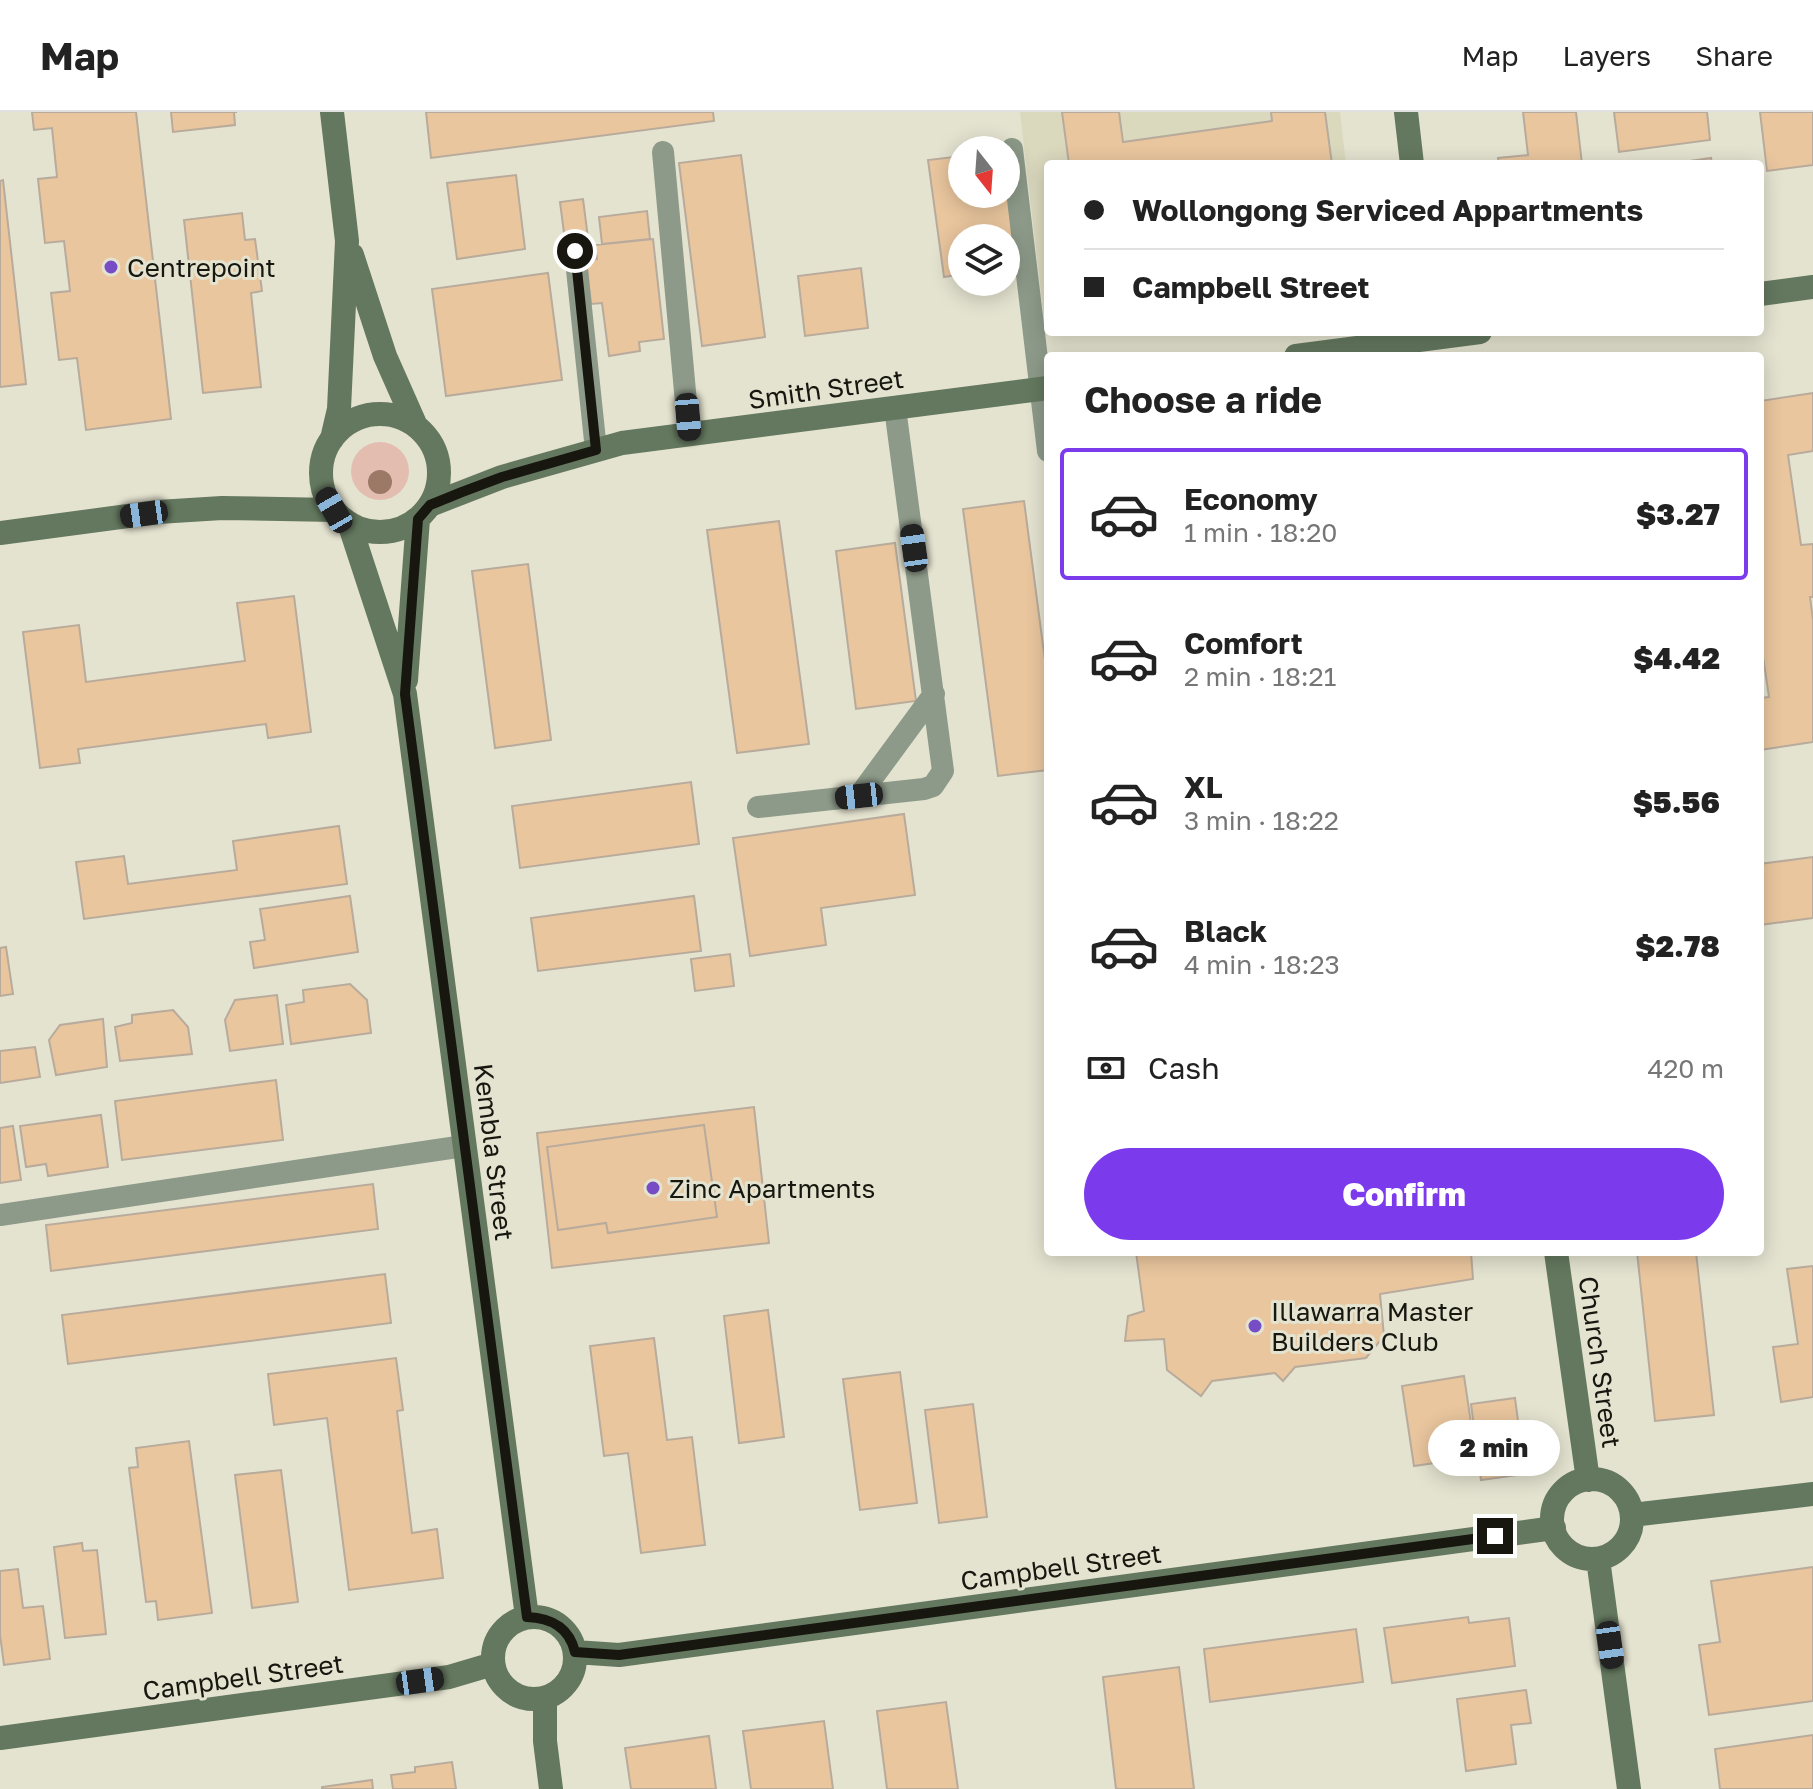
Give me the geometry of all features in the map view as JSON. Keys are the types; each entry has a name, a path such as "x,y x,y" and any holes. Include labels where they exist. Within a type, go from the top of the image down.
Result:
{"street":[{"path":"332,112 347,241 339,409 332,439 323,456 321,475 325,493 342,517"},
{"path":"1406,112 1412,160"},
{"path":"347,241 385,356 416,426"},
{"path":"1764,293 1813,287"},
{"path":"1336,352 1435,342 1462,336"},
{"name":"Smith Street","path":"424,512 502,477 622,443 1044,389"},
{"path":"0,533 158,512 222,508 342,517 366,530 384,532 402,528 424,512 437,489 440,471 428,438 416,426 399,417 380,414 354,422 332,439"},
{"name":"Kembla Street","path":"405,694 424,512"},
{"name":"Kembla Street","path":"342,517 405,694 527,1617"},
{"name":"Church Street","path":"1557,1256 1588,1480"},
{"path":"1588,1480 1606,1481 1618,1487 1626,1497 1632,1515 1629,1535 1622,1546 1598,1559 1573,1554 1562,1546 1554,1528 1554,1508 1560,1496 1569,1487 1588,1480"},
{"path":"1632,1515 1813,1494"},
{"name":"Campbell Street","path":"575,1652 619,1655 1554,1528"},
{"path":"1598,1559 1629,1789"},
{"path":"527,1617 541,1617 555,1622 566,1631 575,1652 573,1672 566,1685 557,1693 532,1700 508,1691 500,1682 493,1664 495,1643 502,1631 513,1622 527,1617"},
{"name":"Campbell Street","path":"0,1738 449,1677 493,1664"},
{"path":"545,1698 545,1741 551,1789"}],"lane":[{"path":"663,152 689,435"},
{"path":"1020,207 1044,382"},
{"path":"575,251 596,450"},
{"path":"758,807 924,789 940,779 944,762 895,408"},
{"path":"859,796 934,694"},
{"path":"0,1215 464,1146"}],"shaded area":[{"path":"1020,112 1340,112 1346,160 1044,160 1044,318"},
{"path":"380,442 400,451 409,471 400,491 380,500 360,491 351,471 360,451"}],"building":[{"name":"Centrepoint","path":"32,112 136,112 171,419 86,430 77,358 59,360 51,293 70,291 64,241 45,243 38,179 57,177 52,128 34,130"},
{"path":"171,112 234,112 235,125 173,132"},
{"path":"426,112 713,112 714,121 431,158"},
{"path":"1062,112 1119,112 1123,142 1272,121 1271,112 1325,112 1331,160 1068,160"},
{"path":"1523,112 1576,112 1582,160 1498,158 1528,155"},
{"path":"1614,112 1707,112 1710,140 1619,152"},
{"path":"1760,112 1813,112 1813,165 1767,171"},
{"path":"741,155 765,337 702,346 679,163"},
{"path":"948,158 948,208 1011,208 1013,224 948,224 948,276 944,277 928,160"},
{"path":"516,175 525,249 457,259 447,183"},
{"path":"3,180 26,384 0,387 0,181"},
{"path":"583,199 588,238 565,241 560,202"},
{"path":"647,211 650,239 602,244 599,217"},
{"path":"242,213 245,240 255,239 262,291 251,293 261,387 203,393 184,220"},
{"path":"653,239 664,339 639,342 640,351 609,356 602,303 591,304 586,260 597,259 595,245"},
{"path":"861,268 868,328 805,336 798,276"},
{"path":"548,273 562,380 446,396 432,289"},
{"path":"1813,393 1813,451 1788,455 1801,545 1813,544 1813,597 1810,597 1813,620 1813,742 1764,749 1764,698 1769,697 1764,663 1764,400"},
{"path":"1024,501 1044,653 1044,770 998,776 963,509"},
{"path":"779,521 809,744 737,753 707,530"},
{"path":"895,543 916,701 856,709 836,551"},
{"path":"528,564 551,740 495,748 472,571"},
{"path":"294,596 311,732 268,738 266,724 78,749 80,763 40,768 23,632 79,625 86,682 245,661 237,603"},
{"path":"691,782 699,844 520,868 512,806"},
{"path":"904,814 915,895 821,908 826,945 750,956 733,838"},
{"path":"339,826 347,884 84,919 76,862 124,856 128,884 237,870 233,841"},
{"path":"1813,857 1813,918 1764,924 1764,863"},
{"path":"350,896 358,952 254,968 250,942 265,940 260,909"},
{"path":"694,896 701,951 538,971 531,918"},
{"path":"6,947 13,994 0,996 0,948"},
{"path":"730,954 734,986 695,991 691,959"},
{"path":"350,984 367,1000 371,1033 291,1044 286,1005 304,1002 303,990"},
{"path":"277,995 283,1044 230,1051 225,1020 235,1000"},
{"path":"173,1010 188,1027 192,1054 120,1061 115,1027 132,1023 132,1015"},
{"path":"103,1019 107,1067 56,1075 49,1040 60,1025"},
{"path":"35,1047 40,1077 0,1083 0,1051"},
{"path":"276,1080 283,1140 122,1160 115,1101"},
{"name":"Zinc Apartments","path":"754,1107 769,1243 552,1268 537,1133"},
{"path":"101,1115 108,1167 48,1176 46,1164 26,1167 20,1126"},
{"path":"704,1125 717,1217 608,1233 606,1223 558,1230 547,1147"},
{"path":"13,1126 21,1180 0,1183 0,1128"},
{"path":"373,1184 378,1229 51,1271 46,1225"},
{"name":"Illawarra Master Builders Club","path":"1137,1256 1471,1256 1473,1279 1380,1294 1384,1336 1366,1358 1295,1367 1283,1381 1275,1373 1212,1381 1201,1396 1167,1370 1164,1339 1125,1341 1128,1316 1144,1311"},
{"path":"1637,1256 1696,1256 1714,1415 1655,1421"},
{"path":"1813,1266 1813,1397 1781,1402 1773,1347 1798,1344 1787,1269"},
{"path":"385,1274 391,1323 68,1364 62,1315"},
{"path":"768,1310 784,1437 739,1443 724,1316"},
{"path":"654,1338 667,1440 692,1437 705,1545 641,1553 628,1453 604,1456 590,1346"},
{"path":"396,1358 403,1410 397,1411 412,1533 437,1529 443,1578 349,1590 327,1418 274,1425 268,1374"},
{"path":"900,1372 917,1503 860,1510 843,1379"},
{"path":"1464,1376 1476,1457 1414,1466 1402,1386"},
{"path":"1515,1398 1525,1474 1481,1480 1471,1404"},
{"path":"973,1404 987,1517 939,1523 925,1410"},
{"path":"189,1441 212,1613 158,1620 156,1601 146,1602 129,1468 138,1467 136,1448"},
{"path":"281,1470 298,1602 252,1608 235,1475"},
{"path":"82,1543 83,1551 97,1550 106,1634 65,1638 54,1547"},
{"path":"1813,1567 1813,1701 1709,1715 1699,1645 1720,1642 1711,1581"},
{"path":"18,1569 23,1608 43,1606 50,1659 4,1665 0,1635 0,1571"},
{"path":"1468,1617 1469,1623 1509,1618 1515,1666 1392,1683 1384,1628"},
{"path":"1356,1629 1363,1682 1210,1702 1204,1649"},
{"path":"1179,1667 1194,1789 1116,1789 1103,1677"},
{"path":"1526,1690 1531,1723 1511,1725 1516,1764 1466,1771 1457,1699"},
{"path":"946,1702 958,1789 887,1789 877,1711"},
{"path":"824,1721 833,1789 751,1789 743,1731"},
{"path":"1813,1735 1813,1789 1720,1789 1715,1749"},
{"path":"709,1736 716,1789 631,1789 625,1748"},
{"path":"452,1762 456,1789 393,1789 391,1775 415,1772 415,1767"},
{"path":"372,1780 373,1789 322,1789 322,1787"}],"place":[{"name":"Centrepoint","path":"111,267"},
{"name":"Zinc Apartments","path":"653,1188"},
{"name":"Illawarra Master Builders Club","path":"1255,1326"}],"route":[{"path":"575,251 596,450 462,492 430,505 418,519 405,694 527,1617 541,1617 555,1622 566,1631 575,1652 619,1655 1495,1536"}]}
